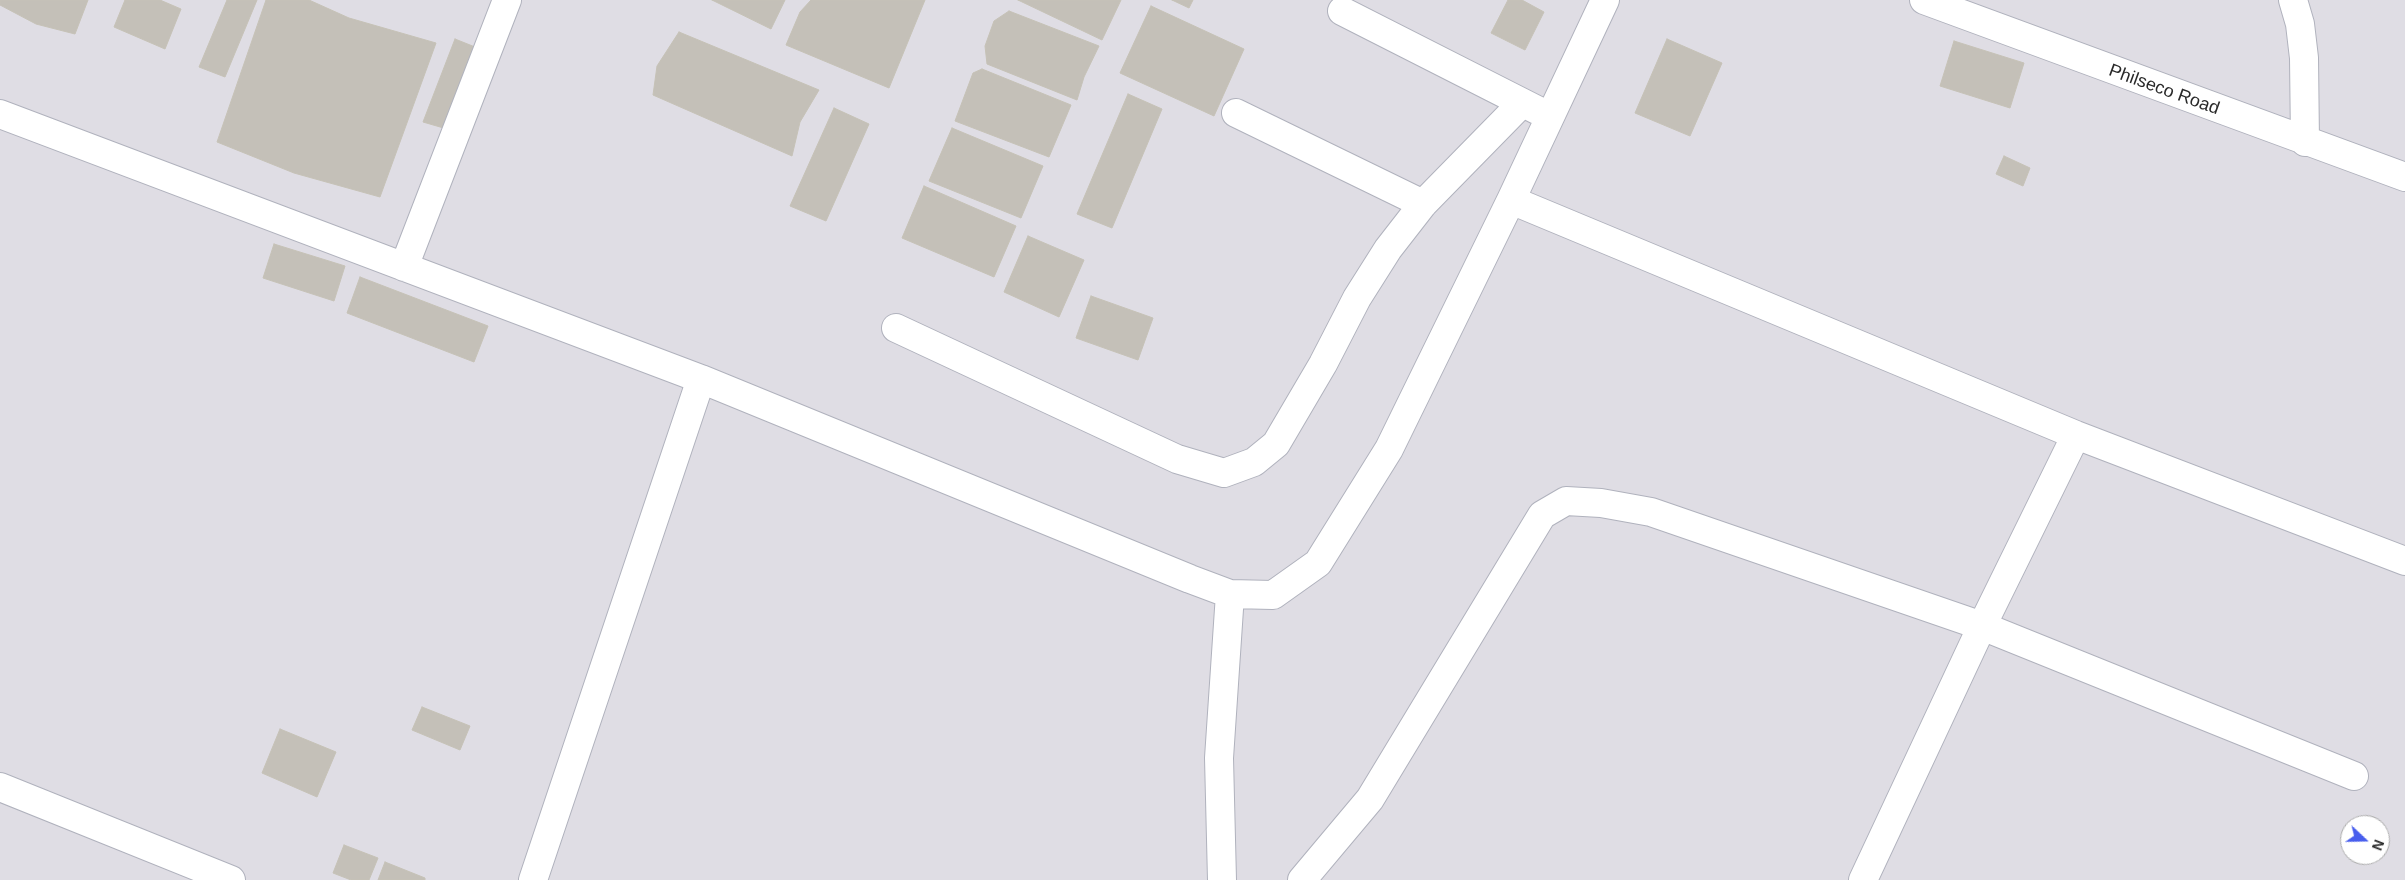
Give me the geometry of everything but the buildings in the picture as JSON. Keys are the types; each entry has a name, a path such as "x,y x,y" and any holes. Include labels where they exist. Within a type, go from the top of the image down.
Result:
{"street":[{"path":"404,267 507,0"},
{"path":"0,114 701,379 1230,594 1273,595 1318,563 1389,449 1511,200 1604,0"},
{"name":"Philseco Road","path":"1924,0 2405,178"},
{"path":"2293,0 2300,24 2304,58 2305,142"},
{"path":"1342,11 1550,117"},
{"path":"896,328 1177,459 1224,473 1254,462 1276,444 1323,364 1357,298 1388,248 1423,204 1522,103"},
{"path":"1236,113 1423,204"},
{"path":"1511,200 2076,434 2404,557"},
{"path":"533,880 701,379"},
{"path":"1863,880 1982,626 2076,434"},
{"path":"1302,880 1370,799 1542,515 1566,501 1601,503 1651,512 1982,626 2354,776"},
{"path":"1222,880 1219,758 1230,594"},
{"path":"0,787 231,880"}],"shaded area":[{"path":"0,0 2405,0 2405,880 0,880"}]}
